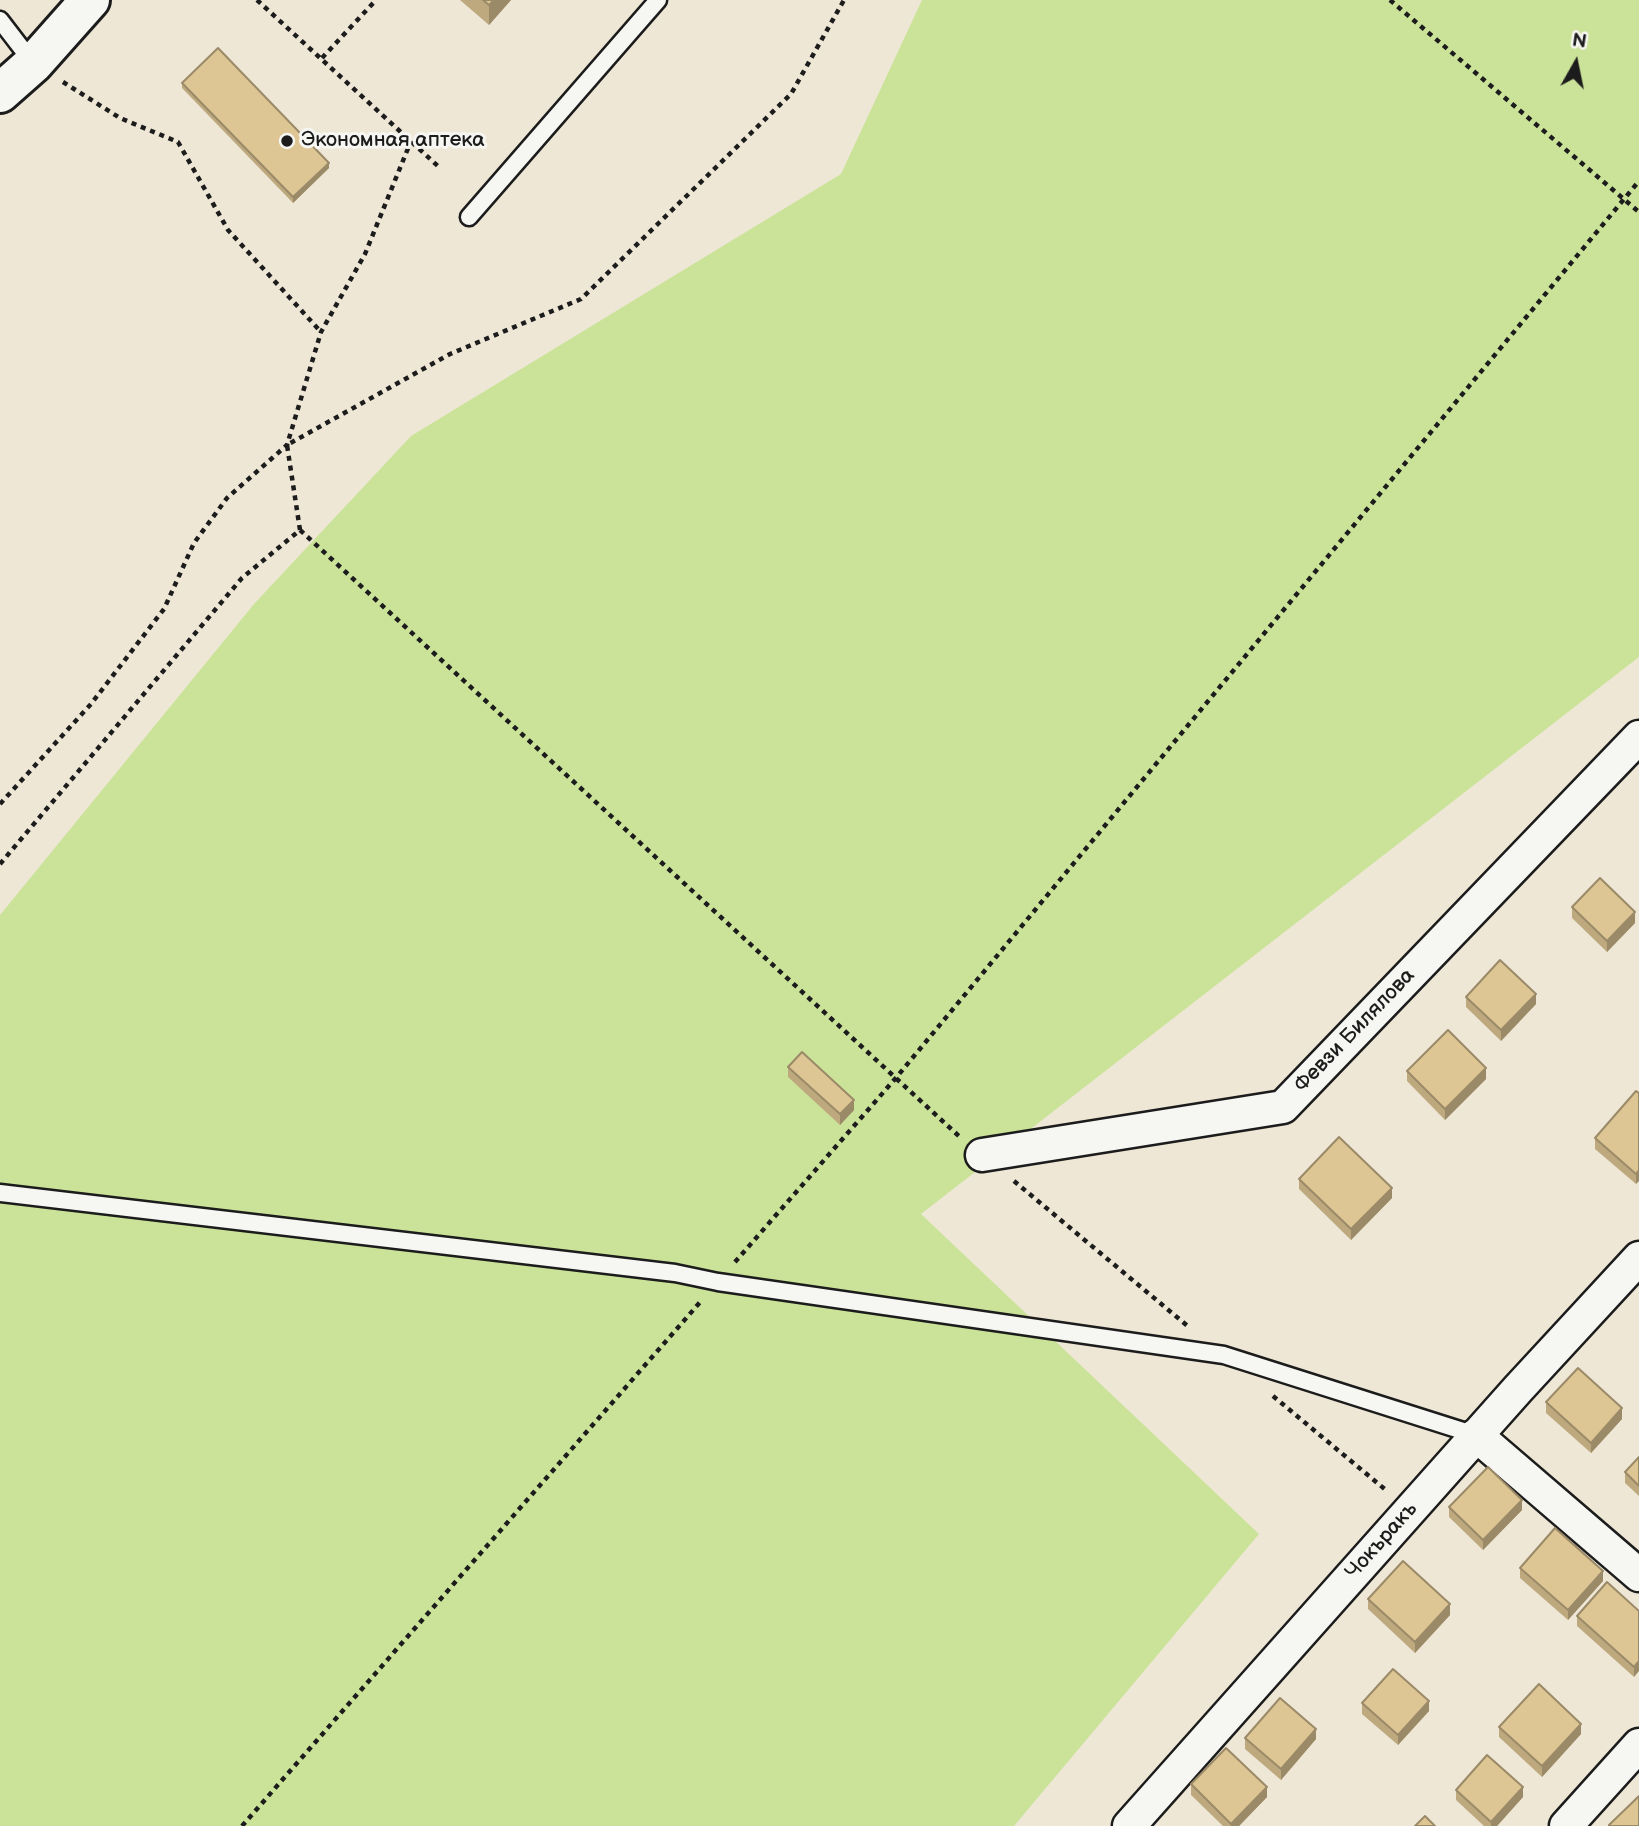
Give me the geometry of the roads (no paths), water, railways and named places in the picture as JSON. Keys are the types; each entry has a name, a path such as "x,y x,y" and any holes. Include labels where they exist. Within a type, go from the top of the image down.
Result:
{"main road":[{"path":"0,93 34,63 90,0"}],"street":[{"name":"Февзи Билялова","path":"982,1155 1283,1107 1639,737"},
{"name":"Чокъракъ","path":"1129,1826 1476,1435 1639,1258"},
{"path":"1476,1435 1639,1575"},
{"path":"1566,1826 1639,1745"}],"lane":[{"path":"469,217 658,0"},
{"path":"0,20 34,63"},
{"path":"0,1193 675,1273 718,1282 1224,1355 1476,1435"}],"place":[{"name":"Экономная аптека","path":"287,141"}]}
